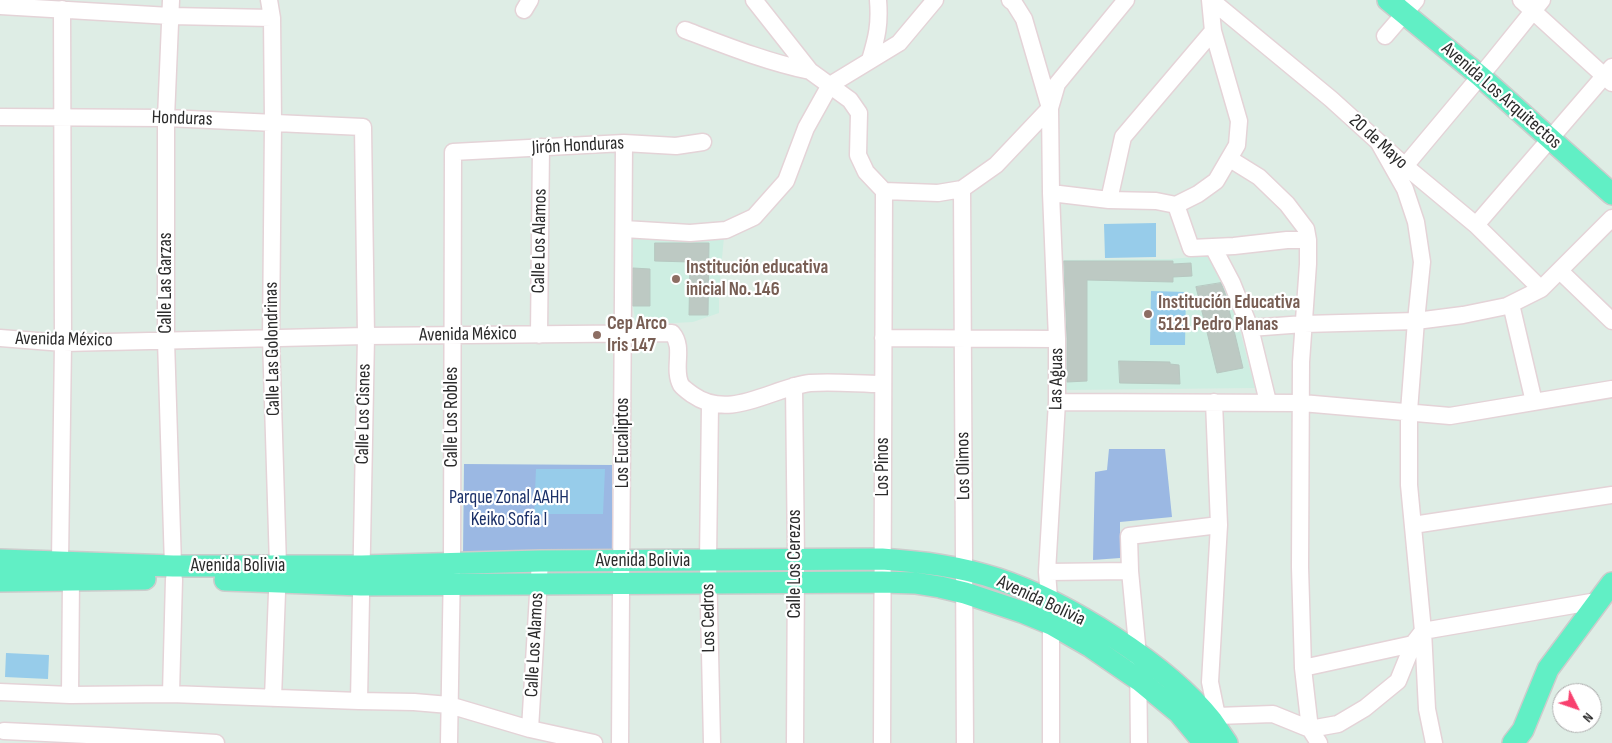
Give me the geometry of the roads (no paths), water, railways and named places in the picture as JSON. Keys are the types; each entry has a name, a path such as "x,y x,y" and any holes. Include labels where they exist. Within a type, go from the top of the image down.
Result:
{"main road":[{"name":"Avenida Los Arquitectos","path":"1388,0 1410,6 1480,76 1612,194"},
{"name":"Avenida Bolivia","path":"452,574 540,562 882,559 926,562 965,570 998,580 1050,602 1094,626 1138,655 1178,686 1215,719 1227,743"},
{"name":"Avenida Bolivia","path":"6,570 361,575 452,574 538,583 915,583 965,593 1051,624 1091,647 1139,680 1179,713 1204,743"},
{"path":"1514,743 1523,730 1548,669 1612,583"}],"street":[{"name":"Calle Las Golondrinas","path":"269,0 272,18 273,122 271,338 278,573 273,698"},
{"path":"754,0 810,71 850,100 859,113 858,155 866,172 884,191 938,193 962,189 996,165 1050,108 1057,84 1126,0"},
{"path":"870,60 878,34 880,19 878,0"},
{"path":"624,229 690,233 726,230 754,217 786,180 806,128 830,85 899,43 935,0"},
{"name":"Las Aguas","path":"1010,0 1014,3 1024,20 1050,108 1051,193 1058,339 1057,402 1048,572 1051,624 1051,743"},
{"path":"1051,193 1109,200 1156,201 1176,205 1198,194 1216,181 1237,145 1239,121 1213,32 1210,0"},
{"name":"20 de Mayo","path":"1210,0 1228,6 1405,166 1476,225 1541,288"},
{"path":"1405,166 1480,76 1532,3 1609,76 1551,138 1476,225"},
{"path":"0,6 62,9 171,8 272,18"},
{"path":"1385,36 1410,6"},
{"name":"Calle Las Garzas","path":"171,8 166,118 166,340 174,572 171,694"},
{"path":"62,9 63,343 66,570 70,695"},
{"path":"685,30 778,64 810,71"},
{"path":"1109,200 1123,137 1213,32"},
{"name":"Honduras","path":"0,117 166,118 364,127"},
{"name":"Calle Los Cisnes","path":"359,701 366,336 364,127"},
{"name":"Jirón Honduras","path":"453,152 624,143 676,146 703,142"},
{"name":"Los Eucaliptos","path":"620,743 624,143"},
{"path":"1379,143 1405,189 1416,222 1422,262 1409,411 1409,485 1423,631 1427,709 1434,743"},
{"name":"Calle Los Alamos","path":"539,334 541,147"},
{"name":"Calle Los Robles","path":"448,743 452,574 453,152"},
{"path":"1230,158 1259,177 1287,204 1306,229 1308,240 1301,362 1300,567 1303,668 1310,729 1319,743"},
{"name":"Los Olimos","path":"962,189 965,743"},
{"name":"Los Pinos","path":"882,743 884,191"},
{"path":"1176,205 1191,248 1308,240"},
{"path":"1250,328 1304,324 1416,321 1463,315 1511,304 1541,288 1612,218"},
{"path":"1213,247 1232,283 1250,328 1268,402"},
{"path":"1560,270 1612,321"},
{"path":"1511,304 1534,402"},
{"name":"Avenida México","path":"0,338 63,343 366,336 672,333 677,338 679,348 679,375 682,385 700,400 710,404"},
{"path":"884,338 1058,339"},
{"path":"710,404 731,406 794,386 812,383 883,384"},
{"name":"Calle Los Cerezos","path":"794,386 796,560 794,743"},
{"path":"1057,402 1302,403 1450,416 1612,389"},
{"path":"1214,402 1219,525 1210,682 1215,719 1273,714 1310,729 1338,724 1365,708 1398,681 1412,644 1423,631 1597,601"},
{"name":"Los Cedros","path":"710,404 708,561 712,743"},
{"path":"1414,525 1612,495"},
{"path":"1138,743 1138,655 1130,571 1129,536 1219,525"},
{"name":"Calle Los Alamos","path":"530,729 540,562"},
{"path":"1048,572 1130,571"},
{"path":"1303,668 1412,644"},
{"path":"0,692 70,695 171,694 414,702 449,705 530,729 594,743"},
{"path":"4,731 216,743"}],"place":[{"name":"Institución educativa inicial No. 146","path":"676,279"},
{"name":"Institución Educativa 5121 Pedro Planas","path":"1148,314"},
{"name":"Cep Arco Iris 147","path":"597,335"}],"park label":[{"name":"Parque Zonal AAHH Keiko Sofía I","path":"509,509"}]}
